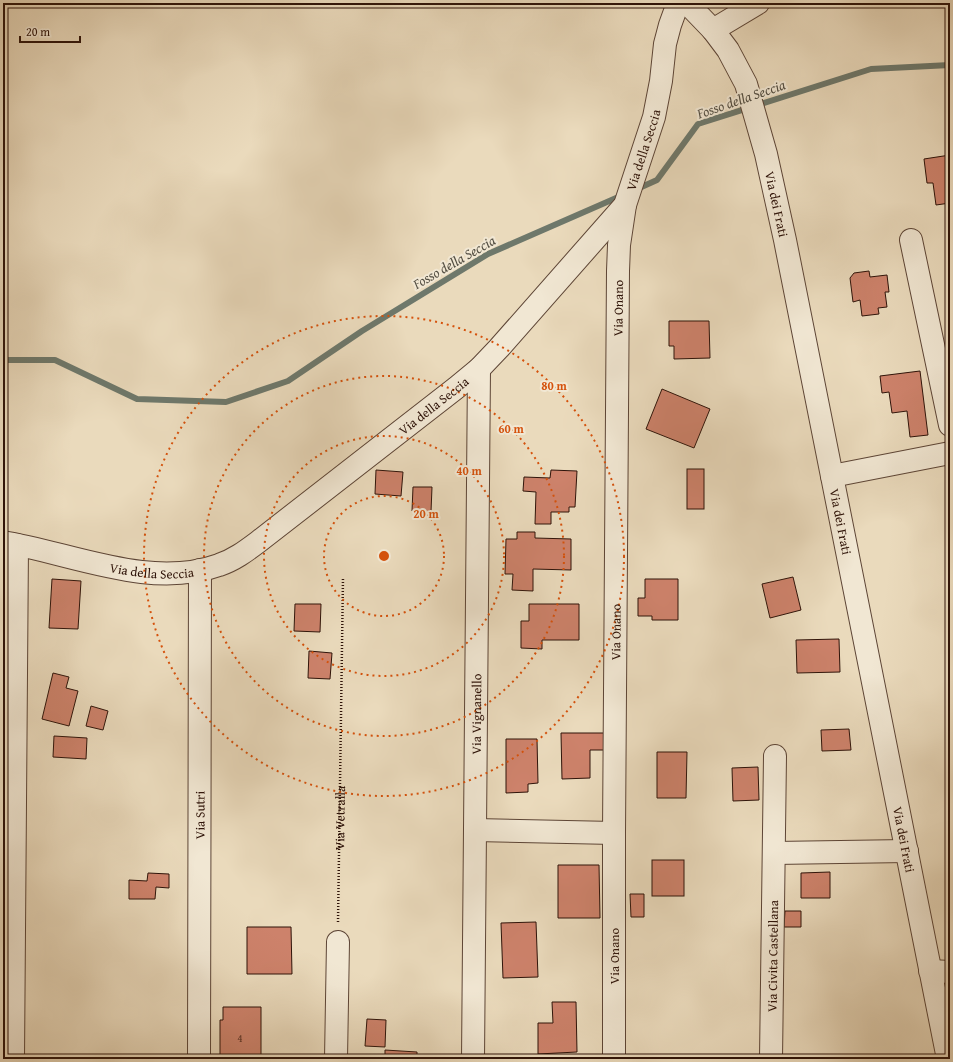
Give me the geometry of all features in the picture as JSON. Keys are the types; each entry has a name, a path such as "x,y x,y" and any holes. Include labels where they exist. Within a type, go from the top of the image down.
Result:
{"street":[{"name":"Via della Seccia","path":"10,543 135,571 172,573 200,570 229,561 248,550 445,397 478,369 511,334 625,205 654,117 661,81 665,44 678,3"},
{"name":"Via dei Frati","path":"687,3 713,30 732,57 749,94 760,131 785,240 907,851 940,972 948,1059"},
{"path":"713,30 758,3"},
{"name":"Via Onano","path":"614,1059 618,271 620,237 625,205"},
{"path":"911,240 950,425"},
{"name":"Via Vignanello","path":"473,1059 478,369"},
{"path":"832,476 950,453"},
{"path":"10,543 13,1059"},
{"name":"Via Sutri","path":"199,1059 200,570"},
{"name":"Via Civita Castellana","path":"771,1059 775,756"},
{"path":"475,830 614,833"},
{"path":"774,853 907,851"},
{"path":"336,1059 338,942"}],"path":[{"name":"Via Vetralla","path":"338,942 343,577"}],"building":[{"path":"950,155 950,203 936,205 933,183 927,183 924,159"},
{"path":"869,271 870,277 887,275 889,292 885,292 887,307 878,308 879,314 862,316 860,300 853,302 850,278 854,273"},
{"path":"669,321 709,321 710,358 674,359 674,346 669,346"},
{"path":"920,371 928,435 910,437 907,411 892,413 889,392 882,393 880,376"},
{"path":"662,389 710,409 694,448 646,429"},
{"path":"687,469 704,469 704,509 687,509"},
{"path":"376,470 403,472 401,496 375,494"},
{"path":"551,470 577,471 575,507 569,507 569,512 551,512 551,524 535,524 536,492 523,491 524,477 550,478"},
{"path":"413,487 432,487 431,512 412,511"},
{"path":"517,532 535,532 535,538 571,539 571,570 533,569 533,591 512,590 513,574 505,574 506,539 517,539"},
{"path":"793,577 801,610 770,618 762,584"},
{"path":"52,579 81,581 78,629 49,628"},
{"path":"645,579 678,579 678,620 652,620 652,616 638,616 638,598 645,598"},
{"path":"295,604 321,604 320,632 294,631"},
{"path":"529,604 579,604 579,640 542,640 542,649 521,648 521,621 529,621"},
{"path":"839,639 840,672 797,673 796,640"},
{"path":"309,651 332,653 330,679 308,678"},
{"path":"53,673 69,677 66,688 78,691 69,726 42,719"},
{"path":"91,706 108,711 103,730 86,726"},
{"path":"849,729 851,750 822,751 821,730"},
{"path":"561,733 604,733 604,750 590,750 590,778 562,779"},
{"path":"54,736 87,738 86,759 53,757"},
{"path":"506,739 537,739 538,783 528,784 528,792 506,793"},
{"path":"657,752 687,752 686,798 657,798"},
{"path":"758,767 759,800 733,801 732,768"},
{"path":"652,860 684,860 684,896 652,896"},
{"path":"558,865 599,865 600,918 558,918"},
{"path":"830,872 830,898 801,898 801,873"},
{"path":"148,873 169,874 169,888 156,887 155,899 129,899 129,880 147,881"},
{"path":"630,894 644,894 644,917 631,917"},
{"path":"785,911 801,911 801,927 784,927"},
{"path":"536,922 538,977 503,978 501,923"},
{"path":"247,927 291,927 292,974 247,974"},
{"path":"552,1002 576,1002 577,1052 538,1054 538,1023 553,1023"},
{"path":"223,1007 261,1007 261,1059 229,1059 229,1057 220,1057 220,1020 223,1020"},
{"path":"367,1019 386,1020 385,1047 365,1046"},
{"path":"385,1050 417,1052 417,1059 385,1059"}],"waterway":[{"name":"Fosso della Seccia","path":"637,189 657,180 698,124 871,69 950,65"},
{"name":"Fosso della Seccia","path":"3,360 55,360 137,399 226,402 288,381 362,331 488,254 623,195"}]}
